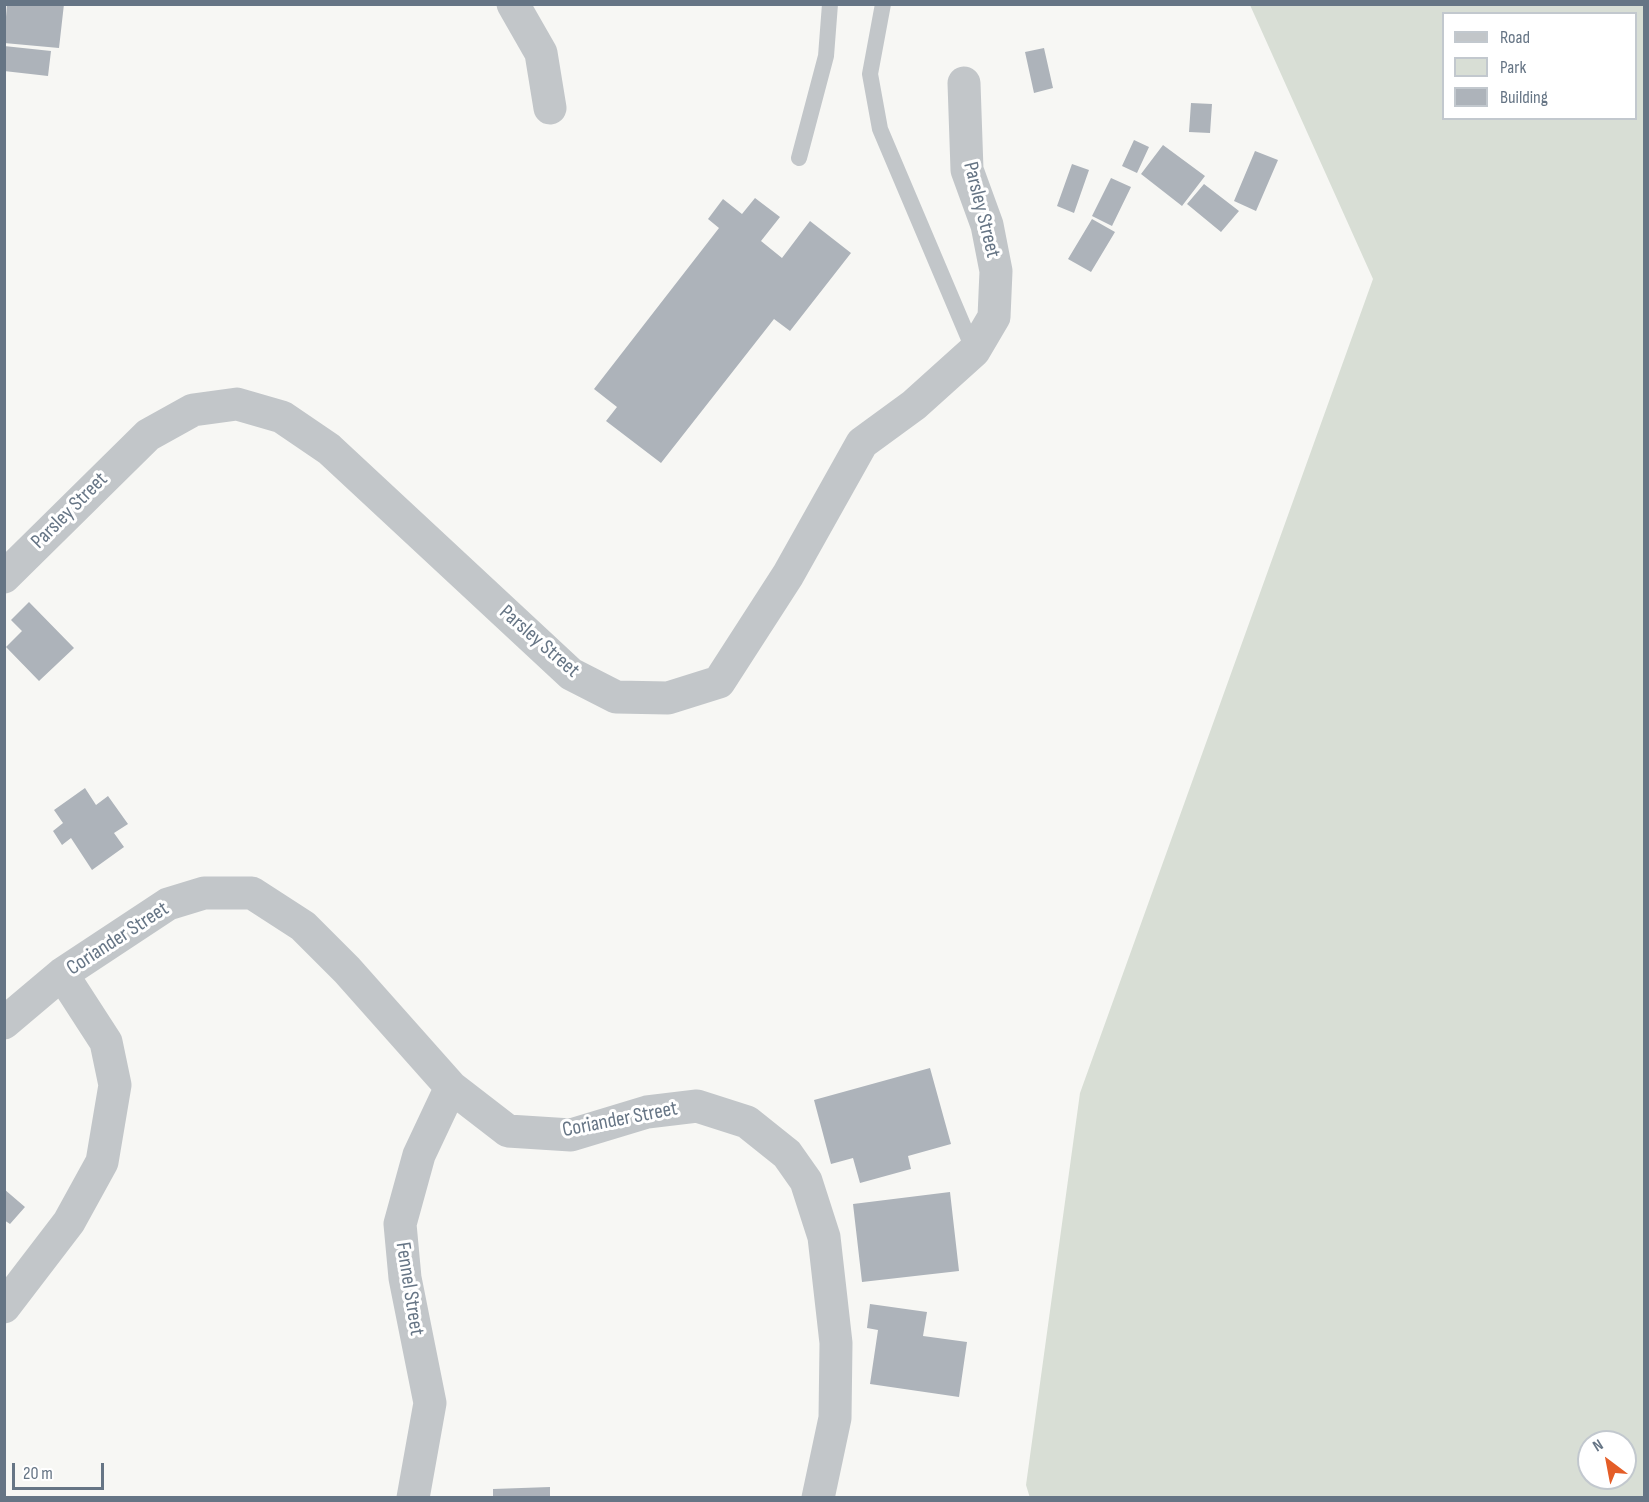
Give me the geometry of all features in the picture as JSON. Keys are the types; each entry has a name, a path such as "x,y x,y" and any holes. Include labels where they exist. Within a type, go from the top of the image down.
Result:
{"street":[{"path":"513,4 541,52 550,108"},
{"name":"Parsley Street","path":"4,577 148,435 193,410 237,404 282,417 329,449 571,674 616,697 668,698 719,682 788,575 862,443 914,405 974,351 994,317 996,271 987,225 967,170 963,83"},
{"name":"Coriander Street","path":"4,1023 62,974 168,904 204,893 252,893 303,926 347,970 451,1087 508,1131 571,1135 647,1112 697,1106 747,1122 787,1154 806,1181 824,1237 836,1343 835,1418 818,1497"},
{"path":"4,1306 69,1222 102,1162 115,1085 106,1042 62,974"},
{"name":"Fennel Street","path":"413,1497 430,1403 405,1278 400,1224 419,1155 451,1087"}],"lane":[{"path":"799,158 826,56 830,4"},
{"path":"883,4 870,74 880,129 974,351"}],"green space":[{"path":"1250,5 1644,5 1644,1497 1030,1498 1026,1485 1080,1093 1373,279"}],"building":[{"path":"7,4 64,4 59,48 4,43"},
{"path":"4,46 51,51 48,76 4,71"},
{"path":"1044,48 1053,88 1034,93 1025,52"},
{"path":"1191,103 1212,104 1210,133 1189,132"},
{"path":"1134,140 1149,147 1137,173 1122,166"},
{"path":"1163,145 1205,176 1182,206 1141,174"},
{"path":"1255,151 1278,160 1256,211 1234,201"},
{"path":"1072,164 1089,170 1074,213 1057,206"},
{"path":"1111,178 1131,187 1112,226 1092,216"},
{"path":"1204,184 1239,211 1221,232 1187,204"},
{"path":"755,198 780,217 761,241 782,258 810,221 851,253 790,331 774,319 661,463 606,421 617,407 594,389 719,228 708,219 723,199 742,214"},
{"path":"1092,219 1115,232 1091,272 1068,259"},
{"path":"29,602 74,648 39,681 6,647 22,631 11,620"},
{"path":"85,788 96,805 108,796 128,824 114,833 124,847 92,870 71,838 62,845 53,831 63,823 54,810"},
{"path":"930,1068 951,1144 908,1156 911,1169 860,1183 853,1158 831,1164 814,1100"},
{"path":"4,1189 25,1207 10,1224 4,1220"},
{"path":"950,1192 959,1271 862,1282 853,1204"},
{"path":"870,1304 927,1312 923,1336 967,1342 959,1397 870,1384 878,1330 867,1328"},
{"path":"550,1487 550,1498 493,1498 493,1489"}]}
